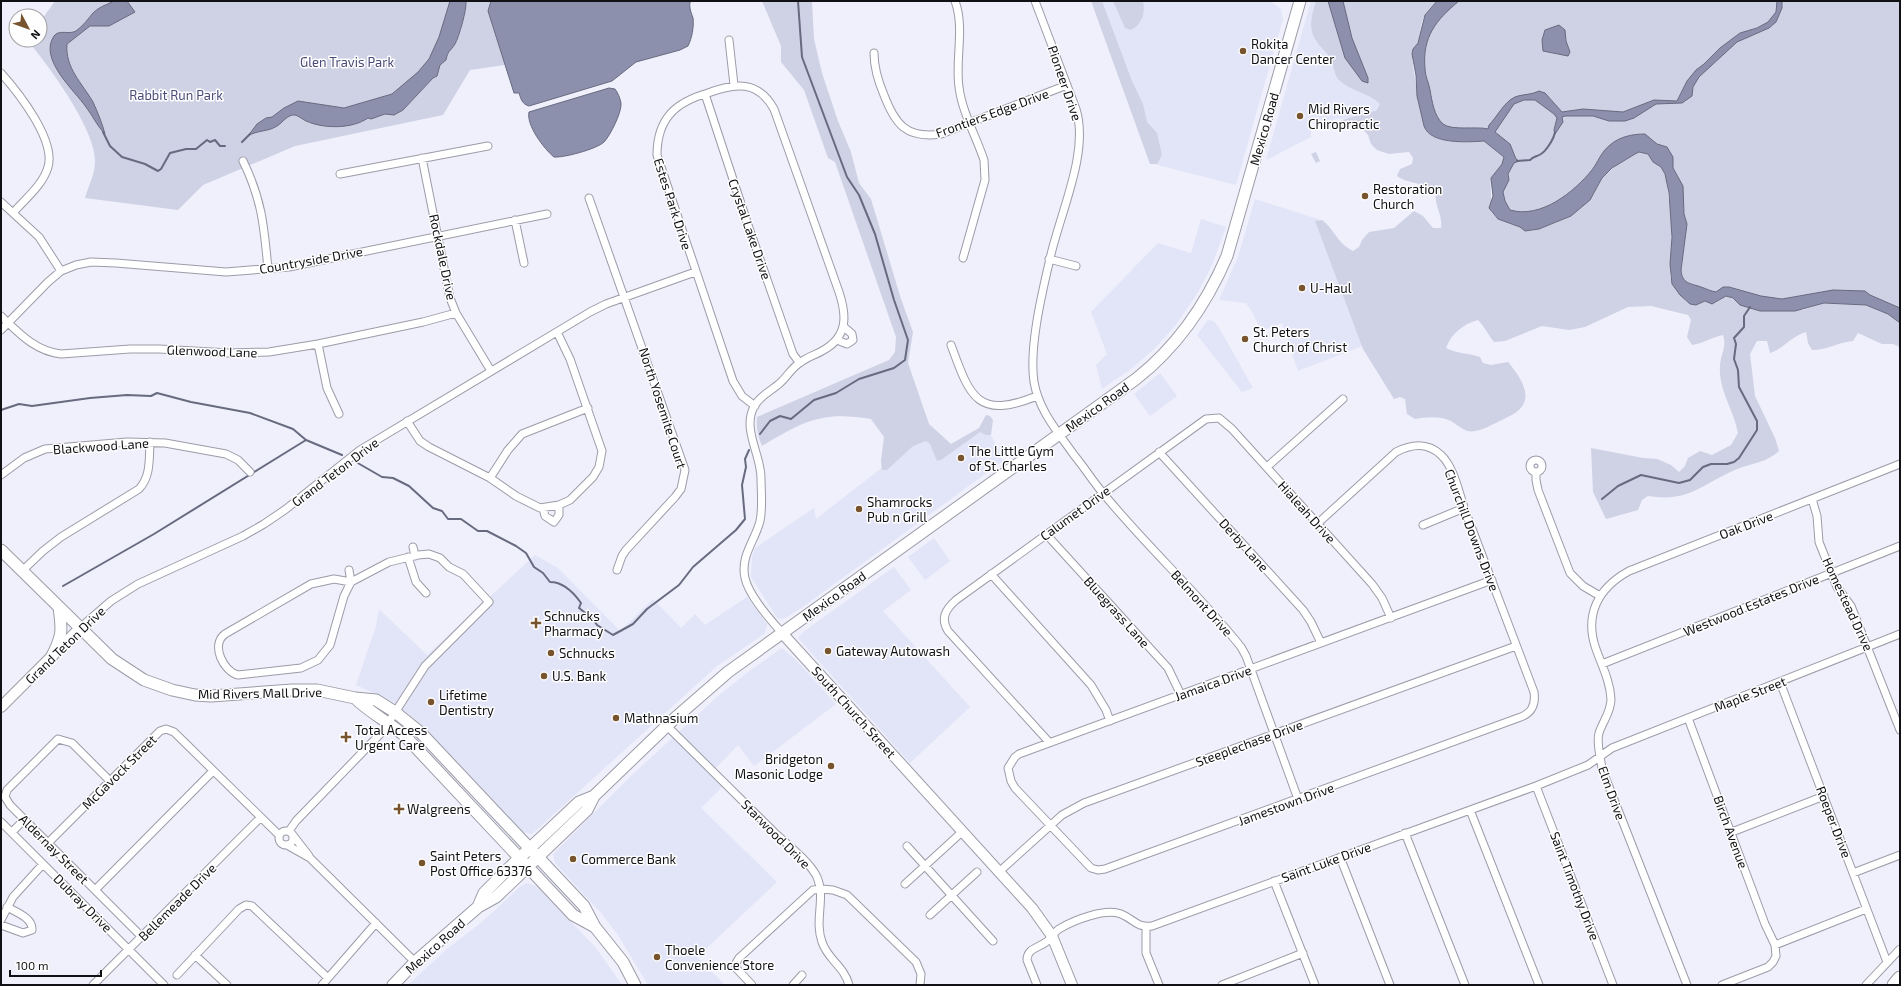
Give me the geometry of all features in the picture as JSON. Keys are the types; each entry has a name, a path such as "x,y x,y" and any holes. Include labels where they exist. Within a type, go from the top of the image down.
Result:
{"highway":[{"path":"1894,985 1900,978"}],"main road":[{"name":"Mexico Road","path":"393,985 415,962 478,907 492,900 538,857 587,810 594,796 708,688 782,633 1136,379 1159,359 1186,330 1210,293 1234,237 1300,1"},
{"name":"Mid Rivers Mall Drive","path":"1,550 121,666 144,680 172,690 211,696 292,690 317,690 355,698 376,700 395,712 421,733 584,906 595,927 623,962 635,985"},
{"path":"52,656 61,639 62,631 59,607"},
{"name":"Mid Rivers Mall Drive","path":"355,698 369,712 388,723 414,744 519,859 573,915 595,927"},
{"name":"Mexico Road","path":"478,907 484,893 519,859 579,802 594,796"}],"street":[{"path":"955,1 960,26 959,86 984,160 986,171 985,180 963,258"},
{"name":"Pioneer Drive","path":"1035,1 1079,118 1081,139 1077,162 1049,259 1032,363 1037,396 1045,415 1059,435"},
{"path":"729,40 734,85"},
{"name":"Frontiers Edge Drive","path":"874,53 874,66 891,114 903,127 914,133 932,135 941,134 1067,85"},
{"path":"1,73 23,101 44,138 50,158 48,167 40,183 13,213"},
{"name":"Estes Park Drive","path":"755,406 742,396 733,381 659,165 657,148 661,129 670,114 684,102 734,85 757,90 765,96 774,109 843,304 844,327 852,334 853,340 847,344 837,340"},
{"name":"Crystal Lake Drive","path":"705,94 793,354 799,362"},
{"path":"340,174 488,146"},
{"name":"Rockdale Drive","path":"422,158 450,298 456,312 491,371"},
{"path":"243,160 260,206 263,219 268,269"},
{"name":"North Yosemite Court","path":"590,198 626,297 685,470 681,489 626,550 617,570"},
{"path":"1,202 39,237 61,271"},
{"name":"Countryside Drive","path":"1,330 48,282 61,271 76,265 91,262 206,271 290,267 547,214"},
{"path":"515,220 524,263"},
{"path":"1049,259 1076,266"},
{"name":"Grand Teton Drive","path":"1,707 80,628 111,601 138,584 243,536 264,524 286,509 360,450 595,309 695,272"},
{"name":"Glenwood Lane","path":"1,316 28,342 39,348 61,354 137,349 229,353 270,352 318,344 423,322 456,312"},
{"path":"755,406 763,395 779,384 799,362 822,352 837,340 844,327"},
{"path":"407,421 420,441 490,478 532,506 544,508 559,506 570,500 580,492 593,477 599,467 602,452 570,359 557,332"},
{"path":"318,344 327,388 340,414"},
{"path":"951,345 967,386 979,399 994,406 1002,406 1015,404 1037,396"},
{"path":"1267,467 1343,399"},
{"name":"South Church Street","path":"755,406 750,428 760,464 761,512 759,522 747,552 744,571 745,580 782,633 1000,871 1032,908 1052,936 1072,985"},
{"path":"490,478 508,450 522,434 588,408"},
{"name":"Hialeah Drive","path":"1212,418 1219,418 1227,424 1372,584 1382,598 1391,618"},
{"name":"Calumet Drive","path":"1049,742 948,631 945,626 944,615 956,600 1102,492 1200,423 1212,418"},
{"name":"Belmont Drive","path":"1059,435 1102,492 1241,647 1298,799"},
{"name":"Blackwood Lane","path":"1,476 24,458 45,449 127,442 150,442 194,447 226,454 238,460 250,472"},
{"path":"22,571 43,551 61,538 139,489 144,483 148,474 150,442"},
{"name":"Churchill Downs Drive","path":"1317,524 1396,452 1412,445 1427,446 1442,456 1448,464 1534,692 1535,698 1533,707"},
{"name":"Derby Lane","path":"1159,452 1303,610 1311,622 1321,643"},
{"name":"Oak Drive","path":"1600,596 1610,583 1629,570 1900,464"},
{"path":"1536,472 1538,490 1570,573 1583,586 1600,596"},
{"name":"Homestead Drive","path":"1812,499 1817,516 1819,542 1837,587 1851,606 1900,730"},
{"path":"544,508 546,516 554,522 558,518 559,506"},
{"path":"1423,525 1464,508"},
{"name":"Bluegrass Lane","path":"1046,534 1168,668 1181,695"},
{"name":"Westwood Estates Drive","path":"1602,664 1900,546"},
{"path":"413,547 412,556 416,582 426,594"},
{"path":"287,845 292,841 291,833 296,821 383,731 425,666 489,602 465,576 449,567 440,558 429,554 412,556 386,564 351,582 334,579 311,584 223,636 218,642 217,649 228,669 238,675 297,669 308,666 318,660 330,645 344,596 351,582 349,570"},
{"path":"991,574 1091,685 1106,710 1110,721"},
{"name":"Jamaica Drive","path":"1050,826 1016,788 1008,774 1008,768 1015,757 1049,742 1110,721 1492,580"},
{"name":"Elm Drive","path":"1600,596 1592,617 1592,636 1609,685 1611,701 1609,711 1598,735 1602,769 1687,985"},
{"name":"Maple Street","path":"1600,756 1612,748 1900,634"},
{"name":"Steeplechase Drive","path":"1000,871 1062,815 1084,804 1516,646"},
{"name":"Roeper Drive","path":"1780,682 1887,962"},
{"name":"Jamestown Drive","path":"1050,826 1086,865 1098,870 1526,716 1533,707"},
{"name":"Birch Avenue","path":"1688,718 1732,832 1765,924 1776,945"},
{"name":"Starwood Drive","path":"667,726 809,866 816,875 821,889 818,927 820,936 828,953 842,968 847,976 849,985"},
{"name":"McGavock Street","path":"48,843 160,731 166,729 174,732 279,835"},
{"name":"Aldernay Street","path":"110,781 72,743 58,739 7,790 5,797 10,805 24,820 142,937"},
{"name":"Saint Luke Drive","path":"1146,927 1536,786 1588,765 1600,756"},
{"path":"95,890 213,771"},
{"name":"Saint Timothy Drive","path":"1536,786 1613,985"},
{"path":"1732,832 1824,796"},
{"path":"1470,810 1539,985"},
{"name":"Bellemeade Drive","path":"93,985 260,818"},
{"path":"12,832 24,820"},
{"name":"Dubray Drive","path":"1,822 164,985"},
{"path":"310,858 287,845 280,843 279,835 283,831 291,833 301,843 310,858 415,962"},
{"path":"904,884 963,831"},
{"path":"1405,833 1465,985"},
{"path":"907,846 993,941"},
{"path":"1853,873 1900,855"},
{"path":"1340,857 1390,985"},
{"path":"1,920 7,907 21,887 43,864"},
{"path":"930,915 977,872"},
{"path":"1274,881 1315,985"},
{"path":"752,985 736,968 736,963 739,958 812,890 821,889 841,892 854,901 916,962 921,974 920,985"},
{"path":"177,975 239,909 246,905 252,906 328,978"},
{"path":"1,925 23,934 32,930 30,921 7,907"},
{"path":"1722,985 1768,967 1776,956 1776,945 1866,909"},
{"path":"1037,985 1027,960 1027,955 1030,951 1046,943 1058,930 1063,927 1091,915 1103,912 1122,914 1137,924 1146,927 1146,953 1159,985"},
{"path":"322,985 376,923"},
{"path":"1866,985 1900,949"},
{"path":"1222,985 1303,953"},
{"path":"195,955 227,985"},
{"path":"793,985 802,975"}],"shaded area":[{"path":"114,1 127,1 135,12 109,26 90,26 67,44 67,53 71,68 93,102 105,134 60,74 54,64 50,45 56,34 61,32 76,31 95,11"},
{"path":"450,1 466,1 461,29 457,40 448,53 446,60 440,65 437,76 433,78 403,110 394,115 385,114 371,119 368,118 354,124 338,127 313,124 296,115 292,115 274,128 248,136 257,124 266,118 272,117 284,108 298,101 344,108 392,94 418,72 429,59 439,37"},
{"path":"491,1 692,1 690,2 690,10 693,18 691,40 688,46 680,50 636,62 612,81 529,106 523,103 519,93 514,93 488,11"},
{"path":"1093,1 1270,1 1281,9 1283,19 1236,185 1154,164"},
{"path":"1311,1 1346,1 1416,75 1372,115 1311,122 1311,137 1266,160"},
{"path":"1328,1 1343,1 1352,38 1368,78 1368,83 1362,81 1345,58"},
{"path":"1437,1 1459,1 1437,22 1428,38 1425,58 1425,72 1435,113 1440,121 1447,126 1488,129 1489,125 1511,99 1539,91 1545,93 1562,112 1583,109 1623,112 1654,100 1677,101 1687,81 1696,70 1720,48 1740,33 1757,28 1768,22 1776,12 1777,1 1782,1 1782,8 1776,22 1769,28 1737,42 1699,77 1693,87 1692,96 1682,103 1656,104 1634,118 1625,121 1609,121 1593,116 1565,116 1562,117 1563,122 1555,134 1554,130 1557,118 1535,100 1524,100 1514,104 1495,132 1510,144 1516,159 1519,161 1514,163 1508,174 1509,180 1503,192 1505,201 1510,210 1522,212 1533,211 1556,202 1585,178 1604,151 1614,142 1626,136 1645,134 1657,144 1667,147 1673,157 1673,168 1683,186 1684,214 1687,224 1681,270 1683,278 1687,282 1710,291 1716,292 1723,287 1729,287 1761,296 1782,299 1833,290 1865,291 1870,295 1900,308 1900,323 1888,314 1866,305 1824,303 1795,311 1760,311 1740,305 1733,298 1726,296 1712,304 1705,301 1696,305 1690,304 1680,295 1672,284 1670,264 1672,237 1669,193 1665,174 1661,167 1653,162 1648,154 1639,152 1612,168 1602,178 1590,200 1571,216 1539,229 1525,231 1520,227 1498,219 1489,208 1493,196 1491,178 1502,164 1504,157 1484,141 1460,142 1442,139 1428,132 1424,126 1417,96 1416,75 1412,54 1413,49 1418,43 1425,15"},
{"path":"1559,25 1565,30 1566,41 1570,52 1568,56 1543,51 1542,40 1545,30"},
{"path":"609,88 615,89 620,99 621,107 615,124 604,142 587,150 565,156 554,157 541,143 533,130 530,123 529,112"},
{"path":"1255,199 1318,219 1365,345 1298,371 1282,323 1261,331 1253,313 1246,303 1219,300 1238,257"},
{"path":"1201,219 1226,227 1212,265 1197,294 1175,326 1154,349 1131,369 1102,389 1096,365 1107,354 1091,312 1158,243 1191,253"},
{"path":"1208,320 1213,321 1218,326 1253,388 1242,392 1197,335"},
{"path":"1160,373 1177,396 1150,416 1134,394"},
{"path":"984,428 992,437 1003,461 800,609 785,618 778,619 751,577 752,557 755,548 814,508 816,519 928,432 937,461"},
{"path":"934,538 950,561 925,580 908,557"},
{"path":"535,555 558,568 620,631 653,599 681,628 695,614 705,625 747,597 767,624 767,627 764,634 717,666 532,834 522,832 418,722 391,701 356,685 376,626 379,609 427,655"},
{"path":"894,567 911,590 883,611 970,707 910,763 798,638 803,632"},
{"path":"782,648 797,661 836,704 754,766 738,745 715,769 722,787 701,808 777,882 697,957 725,985 648,985 618,935 601,913 555,863 553,854 632,775 718,696"},
{"path":"528,883 538,887 596,948 622,985 408,985 447,949 482,922 521,886"}],"green space":[{"name":"Rabbit Run Park","path":"55,1 496,1 488,11 505,65 470,70 443,115 295,146 203,185 178,210 85,198 95,167 93,149 88,133 80,116 46,64 33,48 48,48 48,11","holes":["462,20 455,44 448,52 446,60 440,65 437,76 433,78 403,110 394,115 385,114 429,68"]},
{"path":"762,1 812,1 814,39 822,73 838,121 851,152 859,183 871,199 901,299 913,332 908,363 929,424 951,444 979,428 986,415 990,416 993,420 991,435 986,435 980,432 941,460 937,461 930,444 926,441 913,446 887,470 882,470 881,461 884,437 871,419 839,416 826,417 802,424 762,446 758,436 757,417 889,360 895,352 896,337 835,162 828,158 804,90 781,62 781,46"},
{"path":"1091,1 1102,1 1132,81 1143,104 1147,122 1157,133 1162,155 1157,164 1150,164"},
{"path":"1113,1 1143,2 1144,10 1142,18 1135,28 1131,30 1125,28"},
{"path":"1316,1 1437,1 1423,18 1418,42 1412,52 1417,92 1424,126 1426,131 1431,135 1437,139 1445,141 1484,141 1504,157 1502,163 1491,180 1491,212 1498,219 1529,231 1556,223 1576,212 1593,195 1602,178 1624,159 1639,152 1648,154 1653,162 1661,167 1666,177 1672,226 1670,276 1674,287 1687,302 1699,304 1705,301 1715,303 1726,296 1760,311 1803,310 1824,303 1866,305 1888,314 1900,323 1900,347 1893,344 1882,344 1858,333 1853,341 1817,350 1812,350 1808,343 1806,332 1796,336 1780,348 1770,353 1767,341 1757,341 1750,354 1755,396 1775,438 1779,451 1765,460 1740,468 1687,494 1676,497 1648,496 1642,500 1638,510 1606,519 1593,492 1591,448 1643,458 1657,459 1671,465 1679,472 1685,466 1688,458 1700,451 1712,455 1731,445 1738,433 1721,383 1720,365 1724,343 1723,335 1692,345 1687,337 1691,320 1688,315 1651,306 1628,307 1585,327 1569,330 1542,326 1505,341 1494,342 1478,320 1467,324 1454,334 1446,348 1480,357 1483,363 1491,365 1508,362 1524,387 1525,398 1522,407 1508,417 1486,428 1474,431 1467,431 1451,421 1442,418 1429,417 1415,419 1407,414 1405,399 1400,397 1394,399 1363,349 1315,221 1322,220 1347,248 1353,251 1359,247 1362,240 1369,232 1394,228 1414,211 1423,216 1433,228 1441,228 1441,219 1436,202 1436,193 1432,189 1407,181 1397,176 1400,169 1412,164 1413,158 1409,152 1389,154 1377,150 1371,144 1368,135 1360,126 1330,128 1328,123 1376,111 1380,104 1371,97 1350,88 1338,79 1331,59 1317,42 1312,32 1311,22"},
{"path":"1449,1 1900,1 1900,313 1860,298 1795,302 1737,294 1711,297 1676,278 1670,173 1641,143 1591,183 1529,220 1499,207 1507,165 1501,143 1434,125 1420,46"},
{"path":"1316,152 1320,161 1316,163 1311,154"}],"waterway":[{"path":"760,434 770,421 780,416 791,419 814,400 836,393 859,379 894,368 905,360 908,340 894,300 875,234 859,195 847,177 802,57 798,1"},
{"path":"103,132 110,146 122,157 145,164 158,171 161,169 170,153 186,149 196,149 207,140 210,142 215,140 220,146 225,146"},
{"path":"1517,161 1530,160 1543,152 1547,148 1555,132"},
{"path":"242,142 250,134"},
{"path":"1602,499 1618,486 1641,475 1679,483 1690,480 1703,467 1711,464 1727,464 1734,462 1739,458 1757,430 1757,421 1739,387 1738,370 1734,359 1736,344 1734,338 1744,327 1744,316 1750,307"},
{"path":"1,410 19,404 32,406 90,398 127,395 151,396 157,393 191,402 250,413 293,429 306,440 342,455"},
{"path":"63,586 154,534 306,440"},
{"path":"356,462 382,477 393,478 409,486 433,508 442,511 448,519 461,519 478,531 487,531 516,546 526,553 534,567 543,573 550,582 555,582 564,586 572,592 581,603 579,608 593,619 597,625 613,635 633,624 647,609 679,585 693,567 736,530 745,519 742,485 746,467 745,459 749,450"}],"place":[{"name":"Rokita Dancer Center","path":"1243,51"},
{"name":"Mid Rivers Chiropractic","path":"1300,116"},
{"name":"Restoration Church","path":"1365,196"},
{"name":"U-Haul","path":"1302,288"},
{"name":"St. Peters Church of Christ","path":"1245,339"},
{"name":"The Little Gym of St. Charles","path":"961,458"},
{"name":"Shamrocks Pub n Grill","path":"859,509"},
{"name":"Schnucks Pharmacy","path":"536,623"},
{"name":"Gateway Autowash","path":"828,651"},
{"name":"Schnucks","path":"551,653"},
{"name":"U.S. Bank","path":"544,676"},
{"name":"Lifetime Dentistry","path":"431,702"},
{"name":"Mathnasium","path":"616,718"},
{"name":"Total Access Urgent Care","path":"346,737"},
{"name":"Bridgeton Masonic Lodge","path":"831,766"},
{"name":"Walgreens","path":"399,809"},
{"name":"Commerce Bank","path":"573,859"},
{"name":"Saint Peters Post Office 63376","path":"422,863"},
{"name":"Thoele Convenience Store","path":"657,957"}],"park label":[{"name":"Glen Travis Park","path":"347,62"}]}
